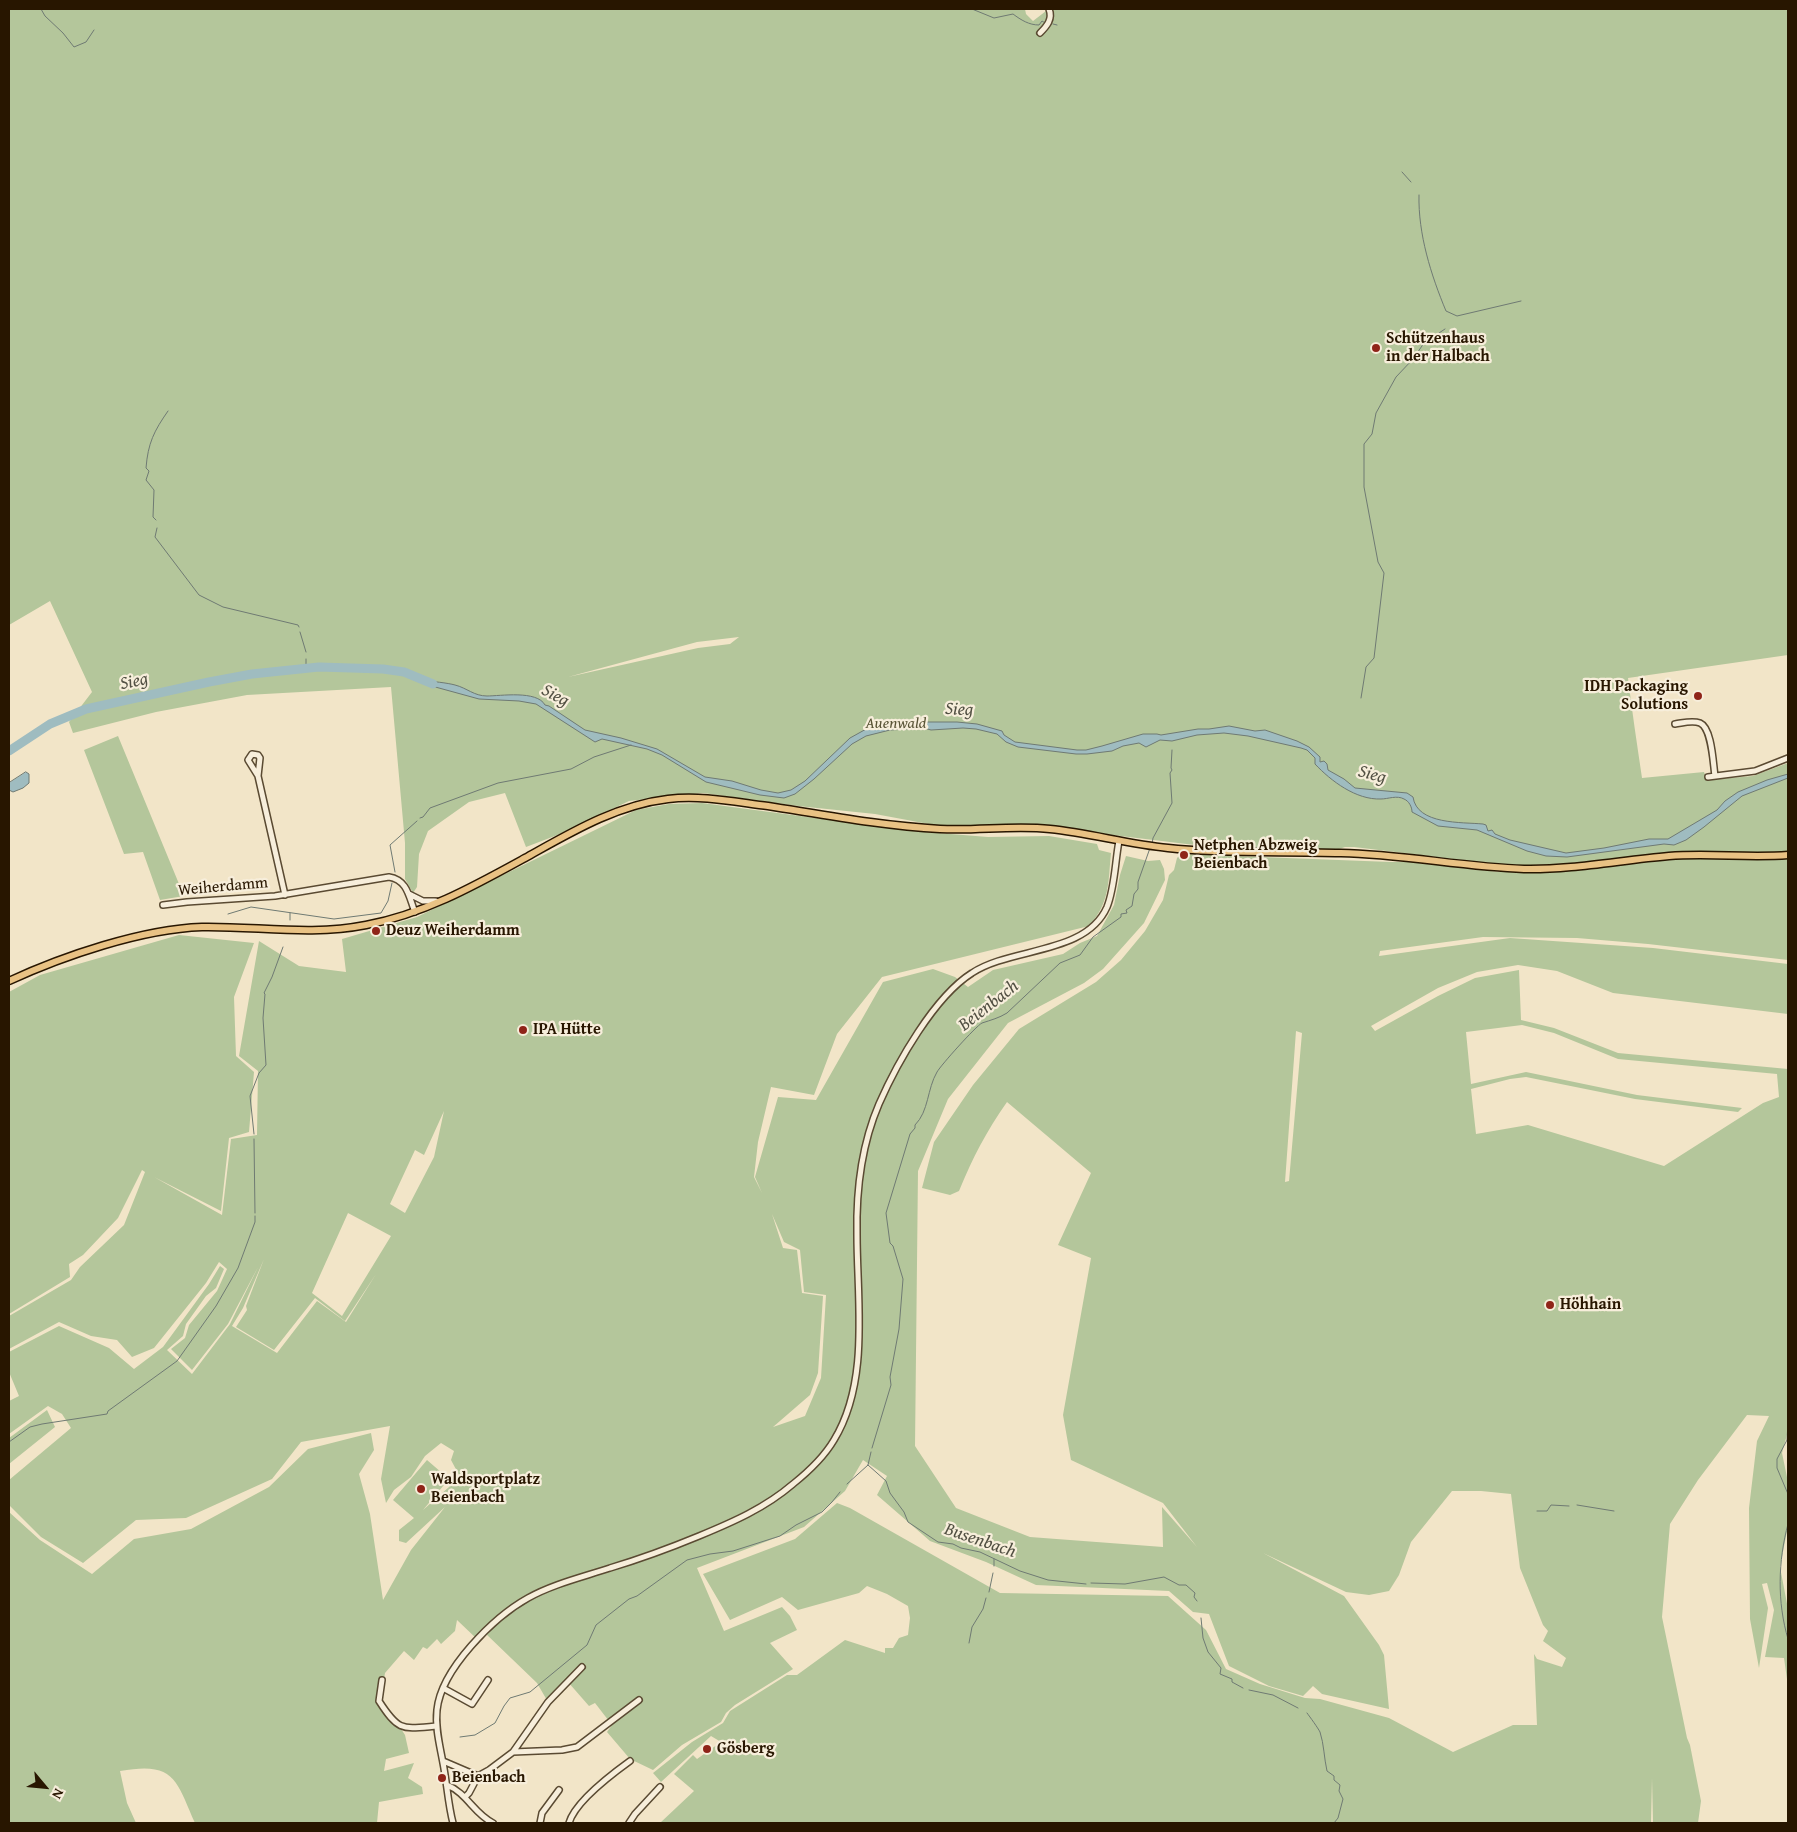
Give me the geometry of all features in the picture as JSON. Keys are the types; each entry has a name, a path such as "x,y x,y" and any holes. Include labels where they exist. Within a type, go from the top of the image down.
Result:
{"main road":[{"path":"9,981 34,969 68,957 161,932 200,927 288,931 338,930 389,920 444,900 596,820 623,809 665,799 717,799 942,830 1054,829 1166,848 1230,852 1343,853 1528,869 1679,856 1788,855"}],"street":[{"path":"1040,32 1049,24 1049,9"},
{"path":"1675,724 1692,721 1702,723 1708,732 1716,776"},
{"path":"1708,777 1755,771 1788,758"},
{"name":"Weiherdamm","path":"258,776 285,894"},
{"path":"453,1823 437,1726 437,1710 443,1688 455,1667 471,1647 518,1604 531,1596 549,1588 634,1561 741,1518 767,1504 783,1493 804,1474 826,1452 833,1442 847,1413 857,1372 858,1184 866,1138 882,1099 924,1024 942,1002 966,978 994,962 1066,942 1089,930 1096,924 1106,909 1111,896 1119,841"},
{"name":"Weiherdamm","path":"163,906 187,902 285,894 389,877 402,883 415,912"},
{"name":"Weiherdamm","path":"408,893 423,901 444,900"},
{"path":"465,1797 478,1776 513,1752 548,1702 582,1667"},
{"path":"382,1680 379,1701 398,1725 406,1728 437,1726"},
{"path":"443,1688 472,1704 488,1680"},
{"path":"513,1752 562,1750 576,1747 639,1700"},
{"path":"443,1761 478,1776"},
{"path":"569,1823 576,1810 604,1781 630,1761"},
{"path":"447,1785 465,1797 482,1818 492,1823"},
{"path":"629,1823 660,1787"},
{"path":"540,1823 542,1813 559,1790"}],"green space":[{"name":"Auenwald","path":"9,9 1025,9 1026,14 1033,21 1046,9 1788,9 1788,655 1628,678 1642,778 1704,772 1707,780 1753,776 1788,763 1788,960 1577,938 1483,937 1380,951 1379,956 1510,938 1653,948 1788,964 1788,1014 1613,993 1557,971 1518,965 1477,972 1438,988 1371,1026 1375,1031 1475,978 1519,970 1521,1020 1554,1028 1618,1053 1788,1069 1788,1431 1782,1453 1788,1482 1788,1526 1780,1567 1788,1609 1788,1686 1784,1658 1765,1657 1774,1610 1767,1583 1762,1584 1768,1608 1759,1668 1750,1619 1749,1508 1757,1441 1769,1416 1747,1415 1698,1480 1670,1524 1662,1617 1701,1801 1698,1823 1653,1823 1652,1778 1651,1823 660,1823 694,1791 674,1774 693,1755 697,1759 721,1742 711,1736 661,1782 653,1773 692,1742 723,1723 730,1711 787,1675 797,1675 845,1640 885,1653 885,1648 893,1648 899,1638 908,1635 910,1618 908,1606 887,1594 867,1586 859,1593 798,1610 782,1597 730,1620 703,1574 795,1539 837,1503 850,1508 1000,1593 1168,1596 1206,1630 1226,1669 1260,1684 1305,1698 1320,1699 1389,1718 1453,1752 1513,1725 1537,1725 1534,1654 1537,1659 1562,1667 1566,1658 1543,1641 1548,1631 1543,1625 1520,1568 1511,1494 1452,1491 1411,1542 1399,1575 1389,1591 1369,1595 1346,1592 1263,1553 1344,1596 1384,1655 1389,1709 1322,1694 1313,1686 1303,1696 1269,1686 1229,1666 1209,1614 1193,1612 1169,1591 1036,1585 986,1562 930,1541 877,1495 887,1476 863,1460 845,1491 804,1527 697,1568 724,1631 782,1607 790,1616 797,1630 770,1643 793,1669 735,1705 726,1713 721,1722 682,1745 653,1770 630,1759 607,1732 612,1725 595,1703 589,1706 568,1682 548,1702 537,1683 485,1633 478,1640 457,1620 455,1631 441,1644 437,1639 427,1649 423,1647 414,1660 404,1651 385,1673 381,1698 405,1735 409,1753 386,1759 384,1771 414,1763 408,1778 422,1787 423,1794 379,1802 377,1823 195,1823 183,1795 171,1777 163,1772 152,1769 138,1769 120,1771 127,1803 136,1823 9,1823 9,1512 40,1540 92,1574 134,1539 191,1529 269,1487 308,1449 371,1433 374,1450 359,1474 370,1514 383,1600 411,1550 445,1507 406,1543 399,1541 399,1530 414,1518 393,1500 427,1460 449,1479 423,1510 449,1487 459,1475 451,1460 454,1451 441,1443 425,1456 411,1477 394,1490 386,1503 381,1479 390,1426 301,1442 272,1479 186,1518 136,1520 83,1563 41,1537 9,1505 9,1480 71,1428 62,1414 48,1406 9,1434 9,1401 19,1396 9,1372 9,1352 59,1326 109,1348 134,1369 163,1347 220,1266 224,1269 216,1288 206,1296 186,1324 183,1336 167,1350 192,1374 230,1324 258,1267 228,1324 192,1370 171,1349 185,1338 189,1325 217,1291 227,1269 219,1262 206,1283 154,1348 132,1357 117,1340 91,1336 59,1322 9,1349 9,1316 71,1280 80,1267 124,1225 145,1172 142,1170 118,1218 83,1255 69,1264 70,1277 9,1314 9,992 40,975 179,935 254,943 234,997 236,1056 254,1072 249,1132 229,1138 221,1211 154,1177 222,1215 231,1139 257,1135 258,1071 239,1056 259,941 299,966 346,972 342,939 417,917 636,810 669,804 702,803 913,831 988,837 1049,836 1097,844 1099,850 1111,853 1107,892 1101,909 1089,926 882,977 837,1034 814,1095 771,1087 758,1142 754,1177 762,1193 755,1177 778,1097 816,1100 883,982 933,969 955,977 968,987 993,970 1063,954 1080,943 1097,936 1114,905 1126,856 1148,861 1160,860 1164,869 1165,880 1144,923 1103,969 1084,983 1008,1023 948,1099 918,1171 915,1446 956,1508 1030,1537 1163,1547 1162,1507 1197,1547 1163,1503 1071,1460 1063,1415 1091,1258 1058,1245 1091,1173 1007,1102 980,1145 959,1191 950,1195 922,1188 934,1142 973,1085 1019,1029 1096,982 1121,960 1145,931 1163,900 1169,875 1174,870 1177,858 1181,854 1415,862 1499,872 1575,870 1575,863 1511,866 1354,847 1336,850 1211,847 1021,825 934,825 875,814 703,793 629,801 560,834 526,847 505,793 469,802 428,831 419,854 417,887 413,893 405,879 405,843 391,687 247,695 156,712 73,733 69,722 92,692 50,601 9,625","holes":["739,637 730,644 698,648 568,677 697,642","1522,1025 1554,1033 1618,1059 1777,1074 1779,1097 1763,1103 1664,1166 1528,1125 1476,1134 1471,1089 1526,1077 1635,1099 1738,1112 1742,1108 1637,1095 1526,1072 1471,1084 1466,1032","1296,1031 1302,1033 1289,1181 1285,1182","444,1111 434,1157 405,1213 390,1204 415,1150 424,1155","348,1213 391,1236 342,1316 312,1293","772,1214 784,1242 800,1250 804,1292 826,1295 821,1378 805,1416 773,1427 810,1395 818,1373 823,1296 802,1293 797,1250 783,1248","264,1259 246,1306 247,1310 236,1327 274,1350 315,1298 345,1321 376,1274 346,1322 317,1301 277,1353 232,1326 243,1308"]},
{"path":"118,736 184,896 160,900 143,852 124,854 84,750"},
{"path":"47,1410 55,1427 9,1464 9,1438"}],"water":[{"path":"424,681 455,685 482,696 518,695 534,697 585,730 657,749 705,777 732,781 778,793 791,790 805,781 850,738 868,728 908,722 977,724 1002,731 1004,735 1015,742 1077,750 1086,750 1143,734 1161,735 1229,726 1255,731 1265,730 1309,747 1320,757 1320,762 1324,761 1327,764 1328,770 1355,788 1407,793 1413,797 1416,806 1423,813 1431,817 1453,822 1483,824 1486,825 1488,831 1492,830 1495,834 1510,840 1566,853 1649,839 1668,839 1717,810 1725,801 1738,792 1788,774 1788,778 1742,796 1686,840 1674,845 1664,844 1567,857 1546,856 1527,851 1477,830 1438,826 1412,812 1409,803 1401,798 1381,799 1353,793 1336,783 1321,770 1315,764 1315,758 1307,750 1248,736 1224,733 1197,735 1172,741 1160,740 1146,747 1139,743 1123,746 1112,751 1076,754 1018,747 1006,742 997,734 976,729 931,730 924,728 890,730 866,736 852,744 814,779 795,794 784,798 760,795 706,782 662,755 647,749 602,739 595,742 536,704 519,701 479,699 428,685"},
{"path":"26,772 29,774 29,783 13,792 9,790 9,783"}],"waterway":[{"path":"41,9 45,16 63,33 74,47 86,42 94,30"},
{"path":"767,9 807,9"},
{"path":"972,9 994,18 1013,14 1032,24 1039,25 1042,21 1045,23"},
{"path":"1053,24 1057,25"},
{"path":"1402,172 1411,182"},
{"path":"1419,195 1419,210 1426,254 1446,311 1457,316 1521,301"},
{"path":"1361,698 1366,667 1374,658 1384,573 1378,562 1364,487 1364,444 1372,434 1376,413 1396,377 1413,359 1424,343 1445,329"},
{"path":"156,520 153,517 154,490 146,480 149,471 146,468 148,451 153,438 168,411"},
{"path":"157,528 155,537 199,595 223,607 298,625 299,627"},
{"path":"300,632 306,652"},
{"path":"306,659 306,668"},
{"name":"Sieg","path":"9,751 50,724 86,709 252,674 319,667 383,669 404,672 433,684"},
{"path":"420,818 430,808 498,783 571,769 594,757 631,745"},
{"name":"Beienbach","path":"1152,844 1153,838 1172,803 1170,773 1172,770 1172,750"},
{"path":"395,872 390,845 417,821"},
{"name":"Beienbach","path":"872,1448 891,1385 890,1377 899,1329 903,1279 893,1246 890,1243 886,1213 910,1134 923,1113 937,1072 966,1038 982,1023 1007,1013 1060,963 1080,955 1093,937 1121,917 1121,914 1127,913 1126,910 1132,906 1134,894 1138,889 1138,882 1150,848"},
{"path":"228,914 251,907 334,919 381,913 388,901 392,883"},
{"path":"290,913 290,920"},
{"path":"254,1134 250,1096 259,1073 266,1065 263,1018 264,993 283,947"},
{"path":"254,1139 255,1213"},
{"path":"9,1442 30,1427 107,1414 108,1411 177,1361 216,1306 238,1268 255,1222 255,1216"},
{"path":"1788,1423 1787,1440 1777,1459 1777,1468 1788,1494"},
{"name":"Beienbach","path":"847,1484 868,1465 871,1452"},
{"name":"Busenbach","path":"868,1465 886,1481 890,1493 904,1512 908,1522 938,1542 953,1544 961,1548 980,1552 1020,1571 1048,1580 1086,1584"},
{"name":"Beienbach","path":"460,1737 475,1735 495,1723 510,1698 530,1692 587,1645 596,1625 629,1599 637,1596 687,1560 733,1551 780,1536 796,1525 822,1512 840,1492"},
{"path":"1537,1511 1547,1511 1551,1505 1569,1506"},
{"path":"1577,1505 1614,1511"},
{"path":"1788,1524 1782,1552 1780,1582 1782,1611 1788,1639"},
{"name":"Busenbach","path":"994,1559 994,1566"},
{"path":"989,1592 993,1573"},
{"name":"Busenbach","path":"1091,1583 1125,1584 1164,1577 1179,1585 1186,1585 1195,1593 1194,1597 1197,1601"},
{"path":"969,1643 972,1627 983,1609 986,1598"},
{"name":"Busenbach","path":"1201,1618 1203,1638 1208,1652 1221,1668 1220,1674 1232,1679 1232,1682 1243,1688"},
{"name":"Busenbach","path":"1249,1690 1273,1695 1298,1708"},
{"name":"Busenbach","path":"1307,1713 1320,1732 1327,1771 1334,1776 1334,1780 1340,1785 1339,1791 1343,1799 1338,1818 1334,1823"}],"place":[{"name":"Schützenhaus in der Halbach","path":"1376,348"},
{"name":"IDH Packaging Solutions","path":"1698,696"},
{"name":"Netphen Abzweig Beienbach","path":"1184,855"},
{"name":"Deuz Weiherdamm","path":"376,931"},
{"name":"IPA Hütte","path":"523,1030"},
{"name":"Höhhain","path":"1550,1305"},
{"name":"Waldsportplatz Beienbach","path":"421,1489"},
{"name":"Gösberg","path":"707,1749"},
{"name":"Beienbach","path":"442,1778"}]}
